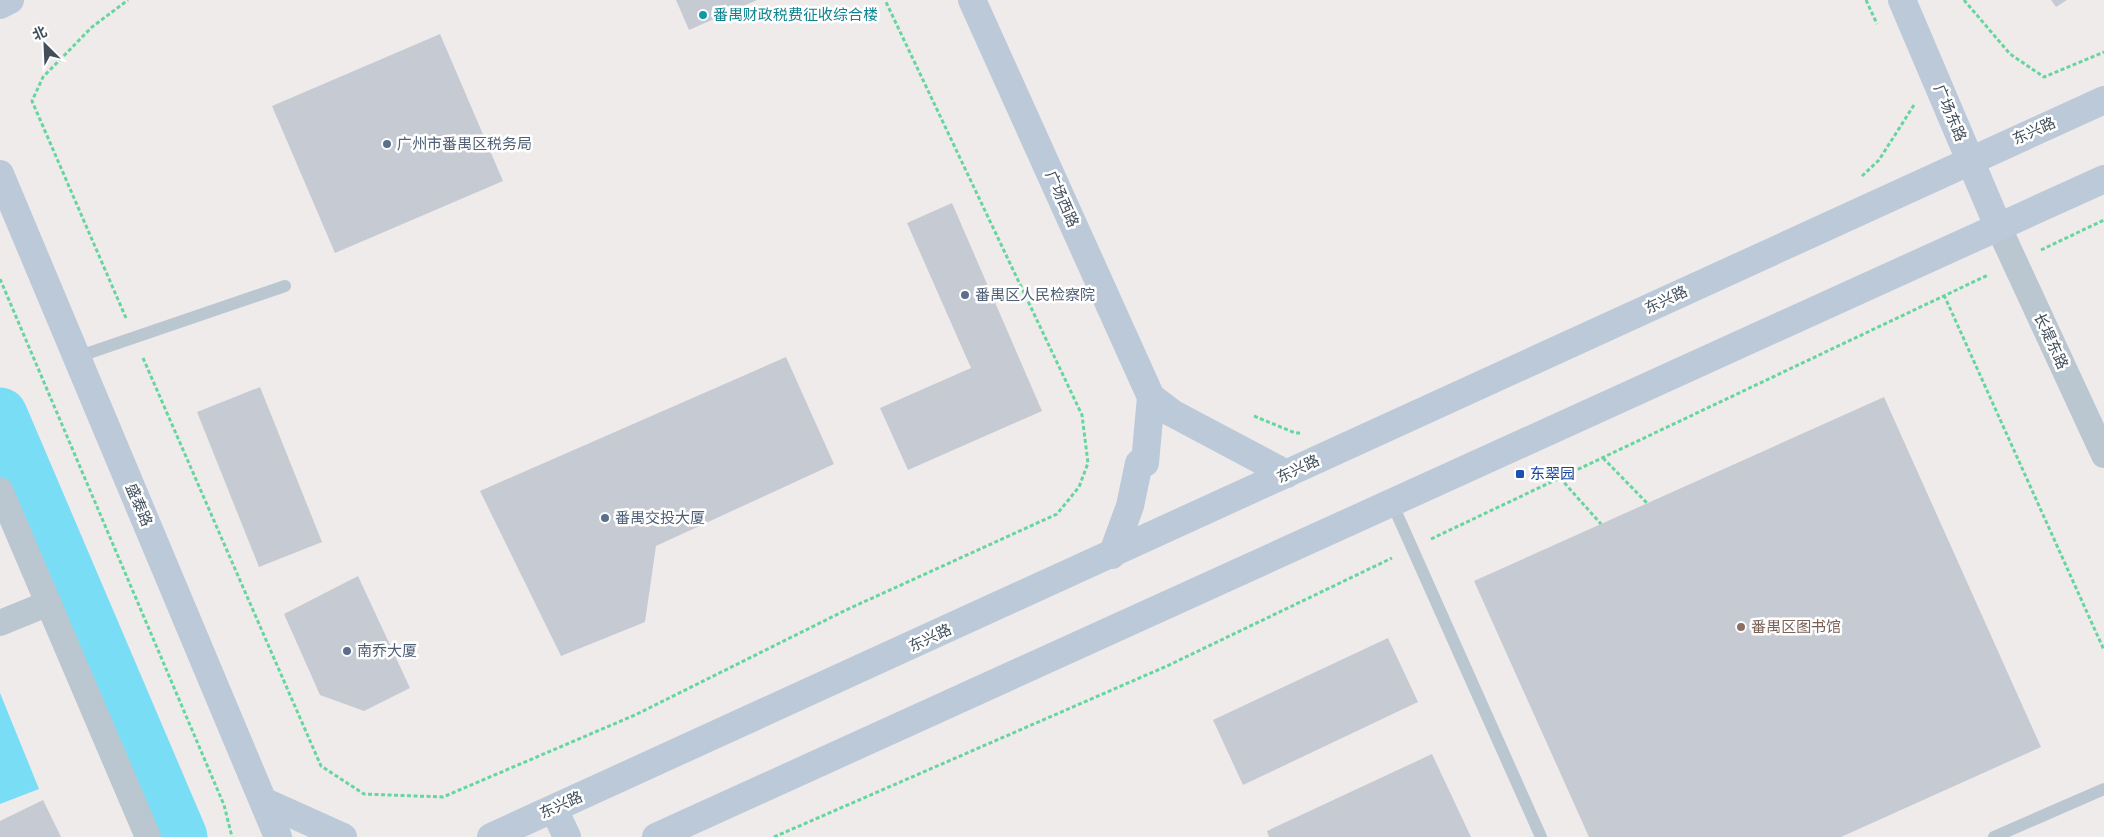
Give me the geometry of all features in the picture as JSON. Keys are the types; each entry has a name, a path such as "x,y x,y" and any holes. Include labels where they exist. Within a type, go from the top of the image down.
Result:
{"main road":[{"path":"0,5 10,0"},
{"name":"广场西路","path":"972,0 1151,397"},
{"name":"广场东路","path":"1902,0 1998,226"},
{"name":"东兴路","path":"491,837 1112,555 2104,100"},
{"name":"盛泰路","path":"0,174 278,837"},
{"path":"656,837 2104,179"},
{"path":"1151,397 1172,413 1287,474"},
{"path":"1112,555 1130,506 1139,463 1145,462 1151,397"},
{"path":"263,801 343,837"},
{"path":"554,809 567,837"}],"street":[{"name":"长堤东路","path":"1998,226 2104,456"},
{"path":"0,490 148,837"},
{"path":"0,624 49,603"}],"lane":[{"path":"77,357 285,286"},
{"path":"1392,503 1541,837"},
{"path":"1994,837 2104,789"}],"path":[{"path":"128,0 92,27 43,78 32,101 321,766 364,794 443,797 635,715 846,610 1057,514 1079,488 1088,463 1082,415 885,0"},
{"path":"1866,0 1879,27"},
{"path":"1964,0 2010,54 2044,77 2104,52"},
{"path":"1859,178 1879,160 1915,106 1911,97"},
{"path":"774,837 1167,666 2104,220"},
{"path":"0,279 224,806 232,837"},
{"path":"1944,295 2104,650"},
{"path":"1254,416 1295,433 1303,433"},
{"path":"1603,458 1647,503"},
{"path":"1560,478 1602,524"}],"water":[{"path":"0,693 39,789 0,804"}],"building":[{"name":"番禺财政税费征收综合楼","path":"676,0 757,0 689,30"},
{"path":"2051,0 2067,0 2056,7"},
{"name":"广州市番禺区税务局","path":"440,34 503,181 335,253 272,106"},
{"name":"番禺区人民检察院","path":"952,203 1042,411 908,470 880,408 971,368 907,223"},
{"name":"番禺交投大厦","path":"786,357 834,464 656,546 645,622 561,656 480,491"},
{"path":"260,387 322,542 259,567 197,412"},
{"name":"番禺区图书馆","path":"1884,397 2041,747 1841,837 1589,837 1474,581"},
{"name":"南乔大厦","path":"358,576 410,688 364,711 320,695 284,614"},
{"path":"1388,638 1418,702 1243,785 1213,720"},
{"path":"1432,754 1471,837 1269,837 1267,831"},
{"path":"43,800 61,837 0,837 0,821"}],"waterway":[{"path":"0,415 180,837"}],"place":[{"name":"番禺财政税费征收综合楼","path":"703,15"},
{"name":"广州市番禺区税务局","path":"387,144"},
{"name":"番禺区人民检察院","path":"965,295"},
{"name":"东翠园","path":"1520,474"},
{"name":"番禺交投大厦","path":"605,518"},
{"name":"番禺区图书馆","path":"1741,627"},
{"name":"南乔大厦","path":"347,651"}]}
